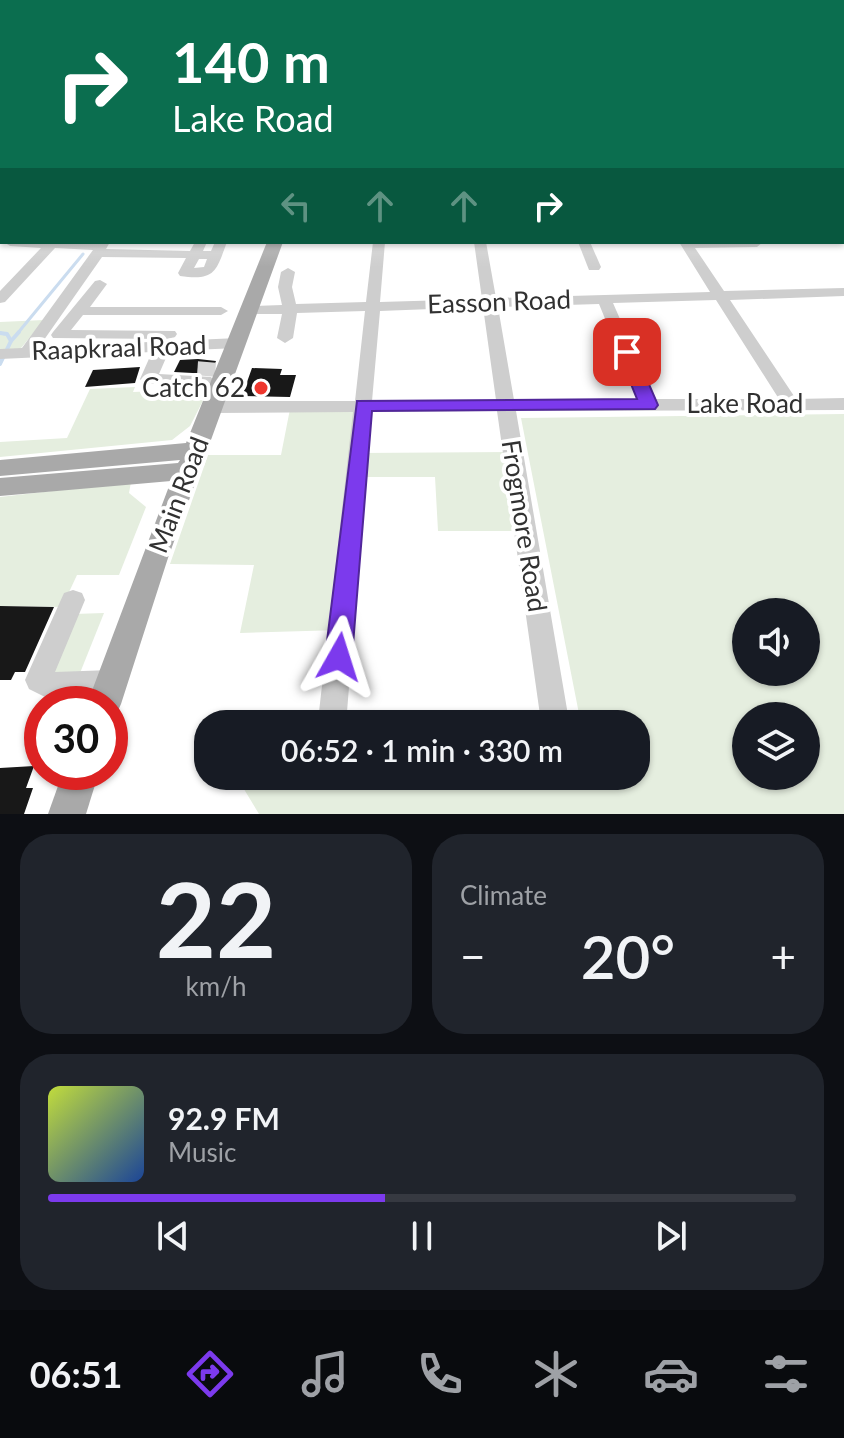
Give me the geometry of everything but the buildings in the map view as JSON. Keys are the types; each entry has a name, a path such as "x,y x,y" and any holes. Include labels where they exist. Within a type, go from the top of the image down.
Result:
{"main road":[{"name":"Main Road","path":"111,686 213,407 210,375 238,343 274,244"},
{"path":"0,468 192,460"},
{"path":"0,487 192,460"},
{"path":"67,814 75,790"}],"street":[{"path":"30,244 101,247 143,255 193,255 218,248"},
{"path":"143,255 150,244"},
{"path":"167,255 174,244"},
{"path":"200,244 185,273 207,273 218,248"},
{"path":"333,710 379,244"},
{"name":"Frogmore Road","path":"480,244 553,710"},
{"path":"585,244 594,267"},
{"path":"686,244 791,404"},
{"path":"0,299 50,246"},
{"path":"101,247 78,304 59,332 61,336 167,340 149,379 210,375 216,344"},
{"path":"285,338 290,308 285,287 288,272"},
{"path":"0,281 17,281"},
{"path":"15,353 100,284"},
{"path":"837,292 844,307"},
{"name":"Easson Road","path":"250,310 837,292"},
{"path":"604,299 649,405"},
{"path":"78,304 221,311"},
{"name":"Raapkraal Road","path":"15,353 167,340 238,343"},
{"name":"Lake Road","path":"213,407 844,404"},
{"path":"55,686 38,680 73,600"}],"green space":[{"path":"44,320 17,353 0,354 0,322"},
{"path":"135,387 133,392 209,389 190,426 172,440 0,457 0,442 67,438 90,389"},
{"path":"290,409 354,410 359,453 511,452 525,531 438,531 435,477 356,477 341,630 240,633 254,565 170,564 208,455 281,455"},
{"path":"844,414 844,814 259,814 244,790 650,790 650,710 578,710 521,418"},
{"path":"131,482 129,493 146,507 119,575 77,575 62,607 0,606 0,497"},
{"path":"104,613 78,678 45,678 74,614"}],"waterway":[{"path":"17,334 83,254"},
{"path":"11,341 19,332"},
{"path":"6,334 0,333 7,334 11,341"},
{"path":"0,364 11,341"}],"tunnel":[{"path":"206,376 207,362"}],"place":[{"name":"Catch 62","path":"261,388"}],"route":[{"path":"339,657 363,405 649,405 627,352"}]}
